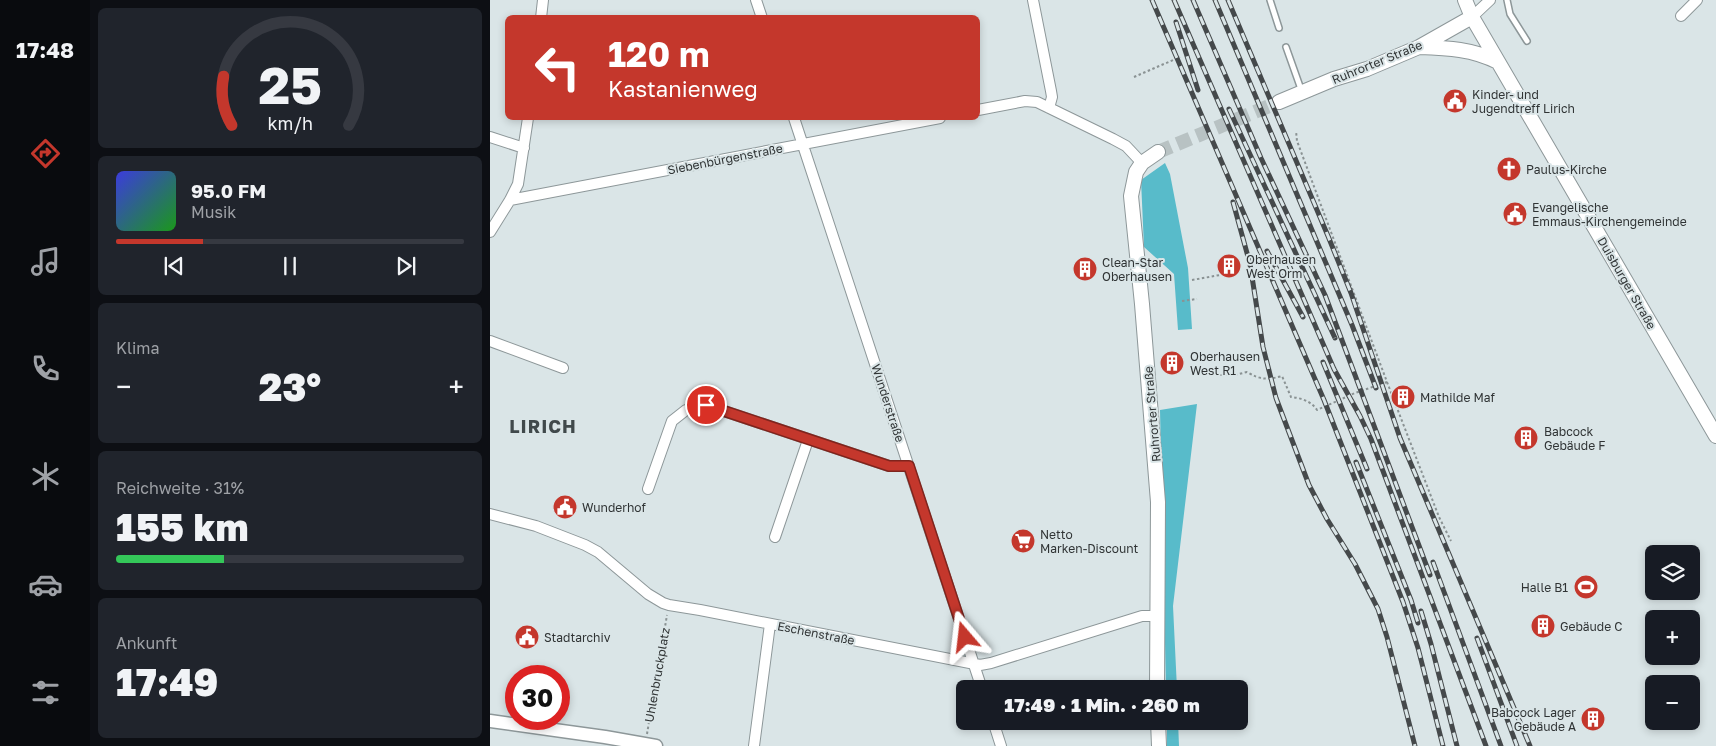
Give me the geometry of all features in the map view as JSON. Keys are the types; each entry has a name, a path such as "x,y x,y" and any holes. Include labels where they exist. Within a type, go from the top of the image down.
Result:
{"main road":[{"name":"Duisburger Straße","path":"1465,0 1472,17 1535,127 1716,436"},
{"name":"Ruhrorter Straße","path":"1279,102 1419,47 1472,17"},
{"path":"1419,47 1456,48 1472,51 1498,62"},
{"path":"1142,163 1158,152"},
{"name":"Ruhrorter Straße","path":"1142,163 1132,183 1131,202 1140,276 1156,460 1158,502 1157,680"},
{"path":"1158,730 1159,746"}],"street":[{"path":"541,15 543,0"},
{"path":"756,0 761,15"},
{"path":"1033,0 1052,96 1048,108"},
{"path":"1472,17 1490,0"},
{"path":"1680,16 1697,0"},
{"path":"980,110 1031,101 1037,102 1126,146 1142,163"},
{"path":"490,232 510,200 520,177 528,120"},
{"name":"Wunderstraße","path":"795,120 979,680"},
{"name":"Siebenbürgenstraße","path":"510,200 929,120"},
{"path":"490,136 524,148"},
{"path":"490,342 563,368"},
{"path":"648,489 672,421 686,410 706,405 889,466 909,466"},
{"path":"775,537 808,440"},
{"name":"Eschenstraße","path":"490,514 536,526 598,552 648,594 669,605 975,664 984,665 1142,616 1158,616"},
{"path":"754,746 770,624"},
{"path":"490,721 649,745"},
{"path":"996,730 1000,746"}],"lane":[{"path":"1270,0 1279,28"},
{"path":"1507,0 1510,14 1527,41"},
{"path":"1286,47 1302,92"}],"path":[{"path":"1134,77 1180,57"},
{"path":"1296,131 1297,141 1387,382 1439,517 1451,541"},
{"path":"1192,280 1220,276"},
{"path":"1182,301 1197,299"},
{"path":"1200,370 1204,370 1204,375 1235,375 1247,372 1257,378 1268,380 1282,376 1291,397 1300,398 1314,405 1317,410 1356,392 1387,382"},
{"name":"Uhlenbruckplatz","path":"649,745 669,605"}],"shaded area":[{"path":"1165,163 1170,174 1188,268 1192,329 1178,330 1174,274 1144,247 1141,180"},
{"path":"1197,404 1173,606 1177,680 1166,680 1160,410"},
{"path":"1167,730 1178,730 1179,746 1167,746"}],"tunnel":[{"path":"1158,152 1279,102"}],"railway":[{"path":"1152,0 1324,400 1403,602 1418,648 1443,746"},
{"path":"1174,0 1334,369 1371,439 1486,746"},
{"path":"1193,0 1261,158 1325,295 1430,575"},
{"path":"1215,0 1352,325 1376,388"},
{"path":"1228,0 1351,293 1400,438 1530,746"},
{"path":"1176,22 1198,90"},
{"path":"1229,109 1335,338"},
{"path":"1233,202 1250,264 1263,347 1276,398 1309,485 1327,519 1355,564 1378,609 1415,746"},
{"path":"1267,251 1303,317"},
{"path":"1323,362 1367,469"},
{"path":"1356,462 1411,600 1418,623"},
{"path":"1433,562 1501,746"},
{"path":"1421,611 1457,746"},
{"path":"1477,638 1517,746"}],"place":[{"name":"Kinder- und Jugendtreff Lirich","path":"1455,101"},
{"name":"Paulus-Kirche","path":"1509,169"},
{"name":"Evangelische Emmaus-Kirchengemeinde","path":"1515,214"},
{"name":"Oberhausen West Orm","path":"1229,266"},
{"name":"Clean-Star Oberhausen","path":"1085,269"},
{"name":"Oberhausen West R1","path":"1172,363"},
{"name":"Mathilde Maf","path":"1403,397"},
{"name":"Babcock Gebäude F","path":"1526,438"},
{"name":"Wunderhof","path":"565,507"},
{"name":"Netto Marken-Discount","path":"1023,541"},
{"name":"Halle B1","path":"1586,587"},
{"name":"Gebäude C","path":"1543,626"},
{"name":"Stadtarchiv","path":"527,637"},
{"name":"Babcock Lager Gebäude A","path":"1593,719"}],"district":[{"name":"LIRICH","path":"543,426"}],"route":[{"path":"706,405 889,466 909,466 965,637"}]}
